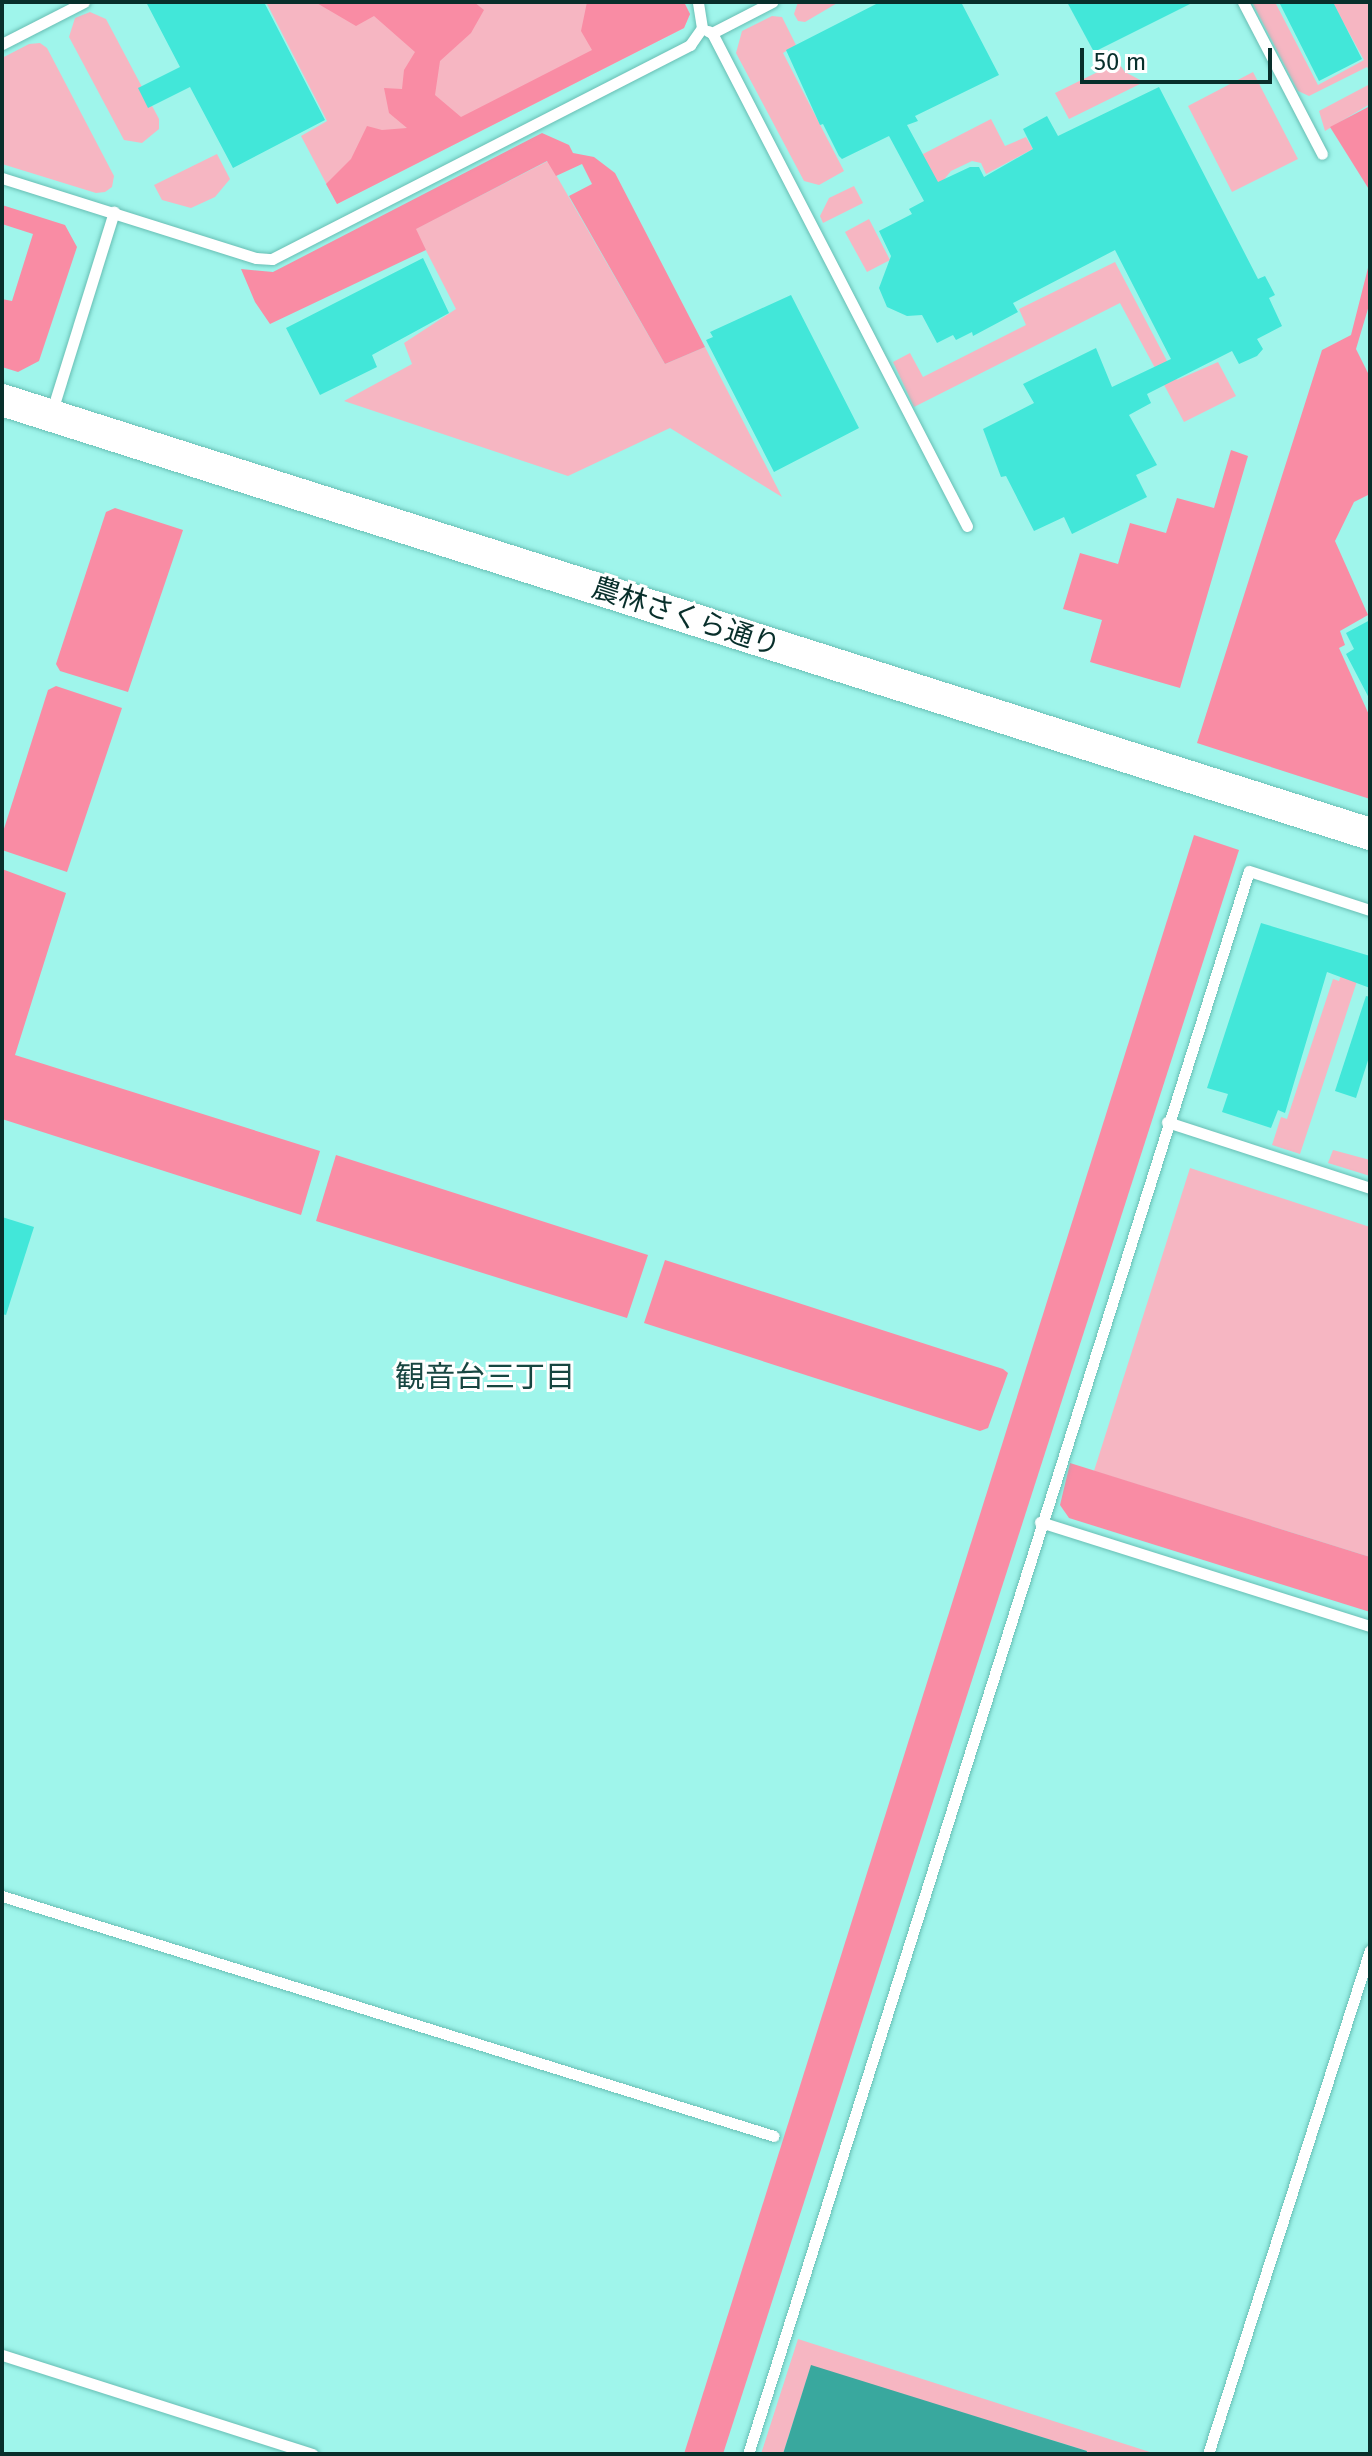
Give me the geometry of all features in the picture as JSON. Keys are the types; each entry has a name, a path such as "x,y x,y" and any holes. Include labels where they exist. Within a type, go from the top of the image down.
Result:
{"street":[{"name":"農林さくら通り","path":"2,400 1370,834"}],"lane":[{"path":"2,44 84,2"},
{"path":"698,2 707,30 967,526"},
{"path":"2,178 256,258 272,259 690,45 707,30 772,2"},
{"path":"1243,2 1322,154"},
{"path":"51,416 114,212"},
{"path":"748,2454 1040,1522 1249,871 1370,910"},
{"path":"1167,1122 1370,1188"},
{"path":"1040,1522 1370,1626"},
{"path":"2,1896 774,2136"},
{"path":"1208,2454 1370,1950"},
{"path":"2,2355 313,2454"}],"shaded area":[{"path":"266,2 684,2 690,14 684,28 337,204 301,136 327,121"},
{"path":"315,2 474,2 484,10 471,33 440,61 435,95 461,117 592,50 581,31 587,2 684,2 690,14 684,28 337,204 326,184 351,159 367,126 382,130 407,128 389,113 384,88 402,89 404,70 415,52 374,16 356,26"},
{"path":"798,2 839,2 805,22 798,21 794,14"},
{"path":"1252,2 1275,2 1318,85 1364,60 1332,2 1370,2 1370,72 1367,67 1309,96 1298,91"},
{"path":"90,12 106,19 159,119 159,129 142,143 124,140 69,37 75,18"},
{"path":"772,16 782,17 796,45 783,53 844,171 819,185 804,181 736,53 742,31"},
{"path":"40,43 47,48 114,176 112,187 105,192 96,193 2,164 2,58 29,44"},
{"path":"1118,62 1125,72 1144,82 1069,119 1055,93"},
{"path":"1253,72 1298,159 1232,192 1188,106"},
{"path":"1370,84 1370,104 1325,131 1319,111"},
{"path":"1370,106 1370,191 1330,127"},
{"path":"991,119 1005,146 1026,137 1033,149 986,174 981,163 972,161 951,171 925,203 923,154"},
{"path":"542,133 569,145 573,153 594,157 615,173 705,347 665,364 569,196 592,184 582,164 556,176 547,161 416,229 426,250 270,324 255,302 241,269 273,272"},
{"path":"217,154 230,179 215,197 191,208 162,200 154,185"},
{"path":"548,161 665,364 705,347 782,497 670,428 568,476 344,401 412,364 404,343 456,309 415,229"},
{"path":"854,186 863,203 823,223 820,216 829,198"},
{"path":"2,205 65,225 77,247 39,361 18,372 2,367 2,299 12,301 33,234 2,224"},
{"path":"869,219 890,260 867,272 845,232"},
{"path":"1370,260 1370,302 1356,349 1370,377 1370,494 1354,502 1335,541 1368,615 1340,631 1345,645 1339,648 1370,717 1370,799 1197,743 1322,350 1351,335"},
{"path":"1115,262 1177,380 1218,362 1236,396 1184,422 1120,303 914,407 893,362 910,353 923,377 1026,325 1019,309"},
{"path":"1231,450 1248,456 1180,688 1090,662 1102,620 1063,609 1080,553 1118,564 1130,523 1166,533 1177,498 1214,508"},
{"path":"115,508 183,530 128,692 60,671 56,664 106,512"},
{"path":"56,686 122,708 67,872 2,850 2,835 48,690"},
{"path":"1194,835 1239,850 723,2454 684,2454"},
{"path":"2,869 66,893 15,1055 320,1151 301,1215 2,1119"},
{"path":"1349,952 1365,957 1300,1154 1272,1145 1281,1117 1287,1119 1333,979 1339,981"},
{"path":"1333,1150 1370,1160 1370,1176 1328,1163"},
{"path":"336,1155 648,1255 627,1318 316,1221"},
{"path":"1190,1168 1370,1227 1370,1557 1094,1471"},
{"path":"665,1260 1003,1369 1008,1373 988,1428 980,1431 644,1323"},
{"path":"1070,1463 1370,1557 1370,1612 1069,1518 1060,1505"},
{"path":"798,2339 1156,2454 1086,2454 1087,2451 811,2366 783,2454 761,2454"}],"water":[{"path":"811,2365 1087,2451 1086,2454 783,2454"}],"building":[{"path":"146,2 264,2 325,120 233,168 190,87 148,108 138,88 180,67"},
{"path":"880,2 961,2 999,75 915,116 918,121 907,125 938,182 970,167 979,167 984,177 1033,149 1023,129 1047,116 1058,136 1159,87 1258,279 1265,276 1275,295 1269,298 1282,326 1257,339 1263,349 1257,356 1239,364 1232,351 1147,394 1151,403 1129,415 1157,465 1136,475 1147,497 1072,534 1064,517 1034,531 1006,476 1001,477 983,429 1034,403 1023,384 1096,348 1112,387 1171,359 1115,250 1013,303 1018,312 973,336 972,332 956,340 953,335 937,343 922,315 907,316 887,307 879,288 891,256 879,231 912,214 909,209 924,201 889,136 842,159 839,156 823,124 820,125 786,50"},
{"path":"1067,2 1194,2 1094,52"},
{"path":"1279,2 1333,2 1362,59 1319,81"},
{"path":"423,258 449,313 372,355 377,367 320,395 286,328"},
{"path":"791,295 859,428 774,472 706,340 713,337 710,332"},
{"path":"1370,620 1370,700 1346,654 1354,649 1346,633"},
{"path":"1261,923 1370,956 1370,988 1327,972 1285,1113 1278,1110 1271,1128 1222,1112 1228,1094 1207,1088"},
{"path":"1366,996 1370,997 1370,1054 1356,1098 1335,1091"},
{"path":"2,1217 34,1227 6,1315 2,1314"}],"district":[{"name":"観音台三丁目","path":"485,1377"}]}
